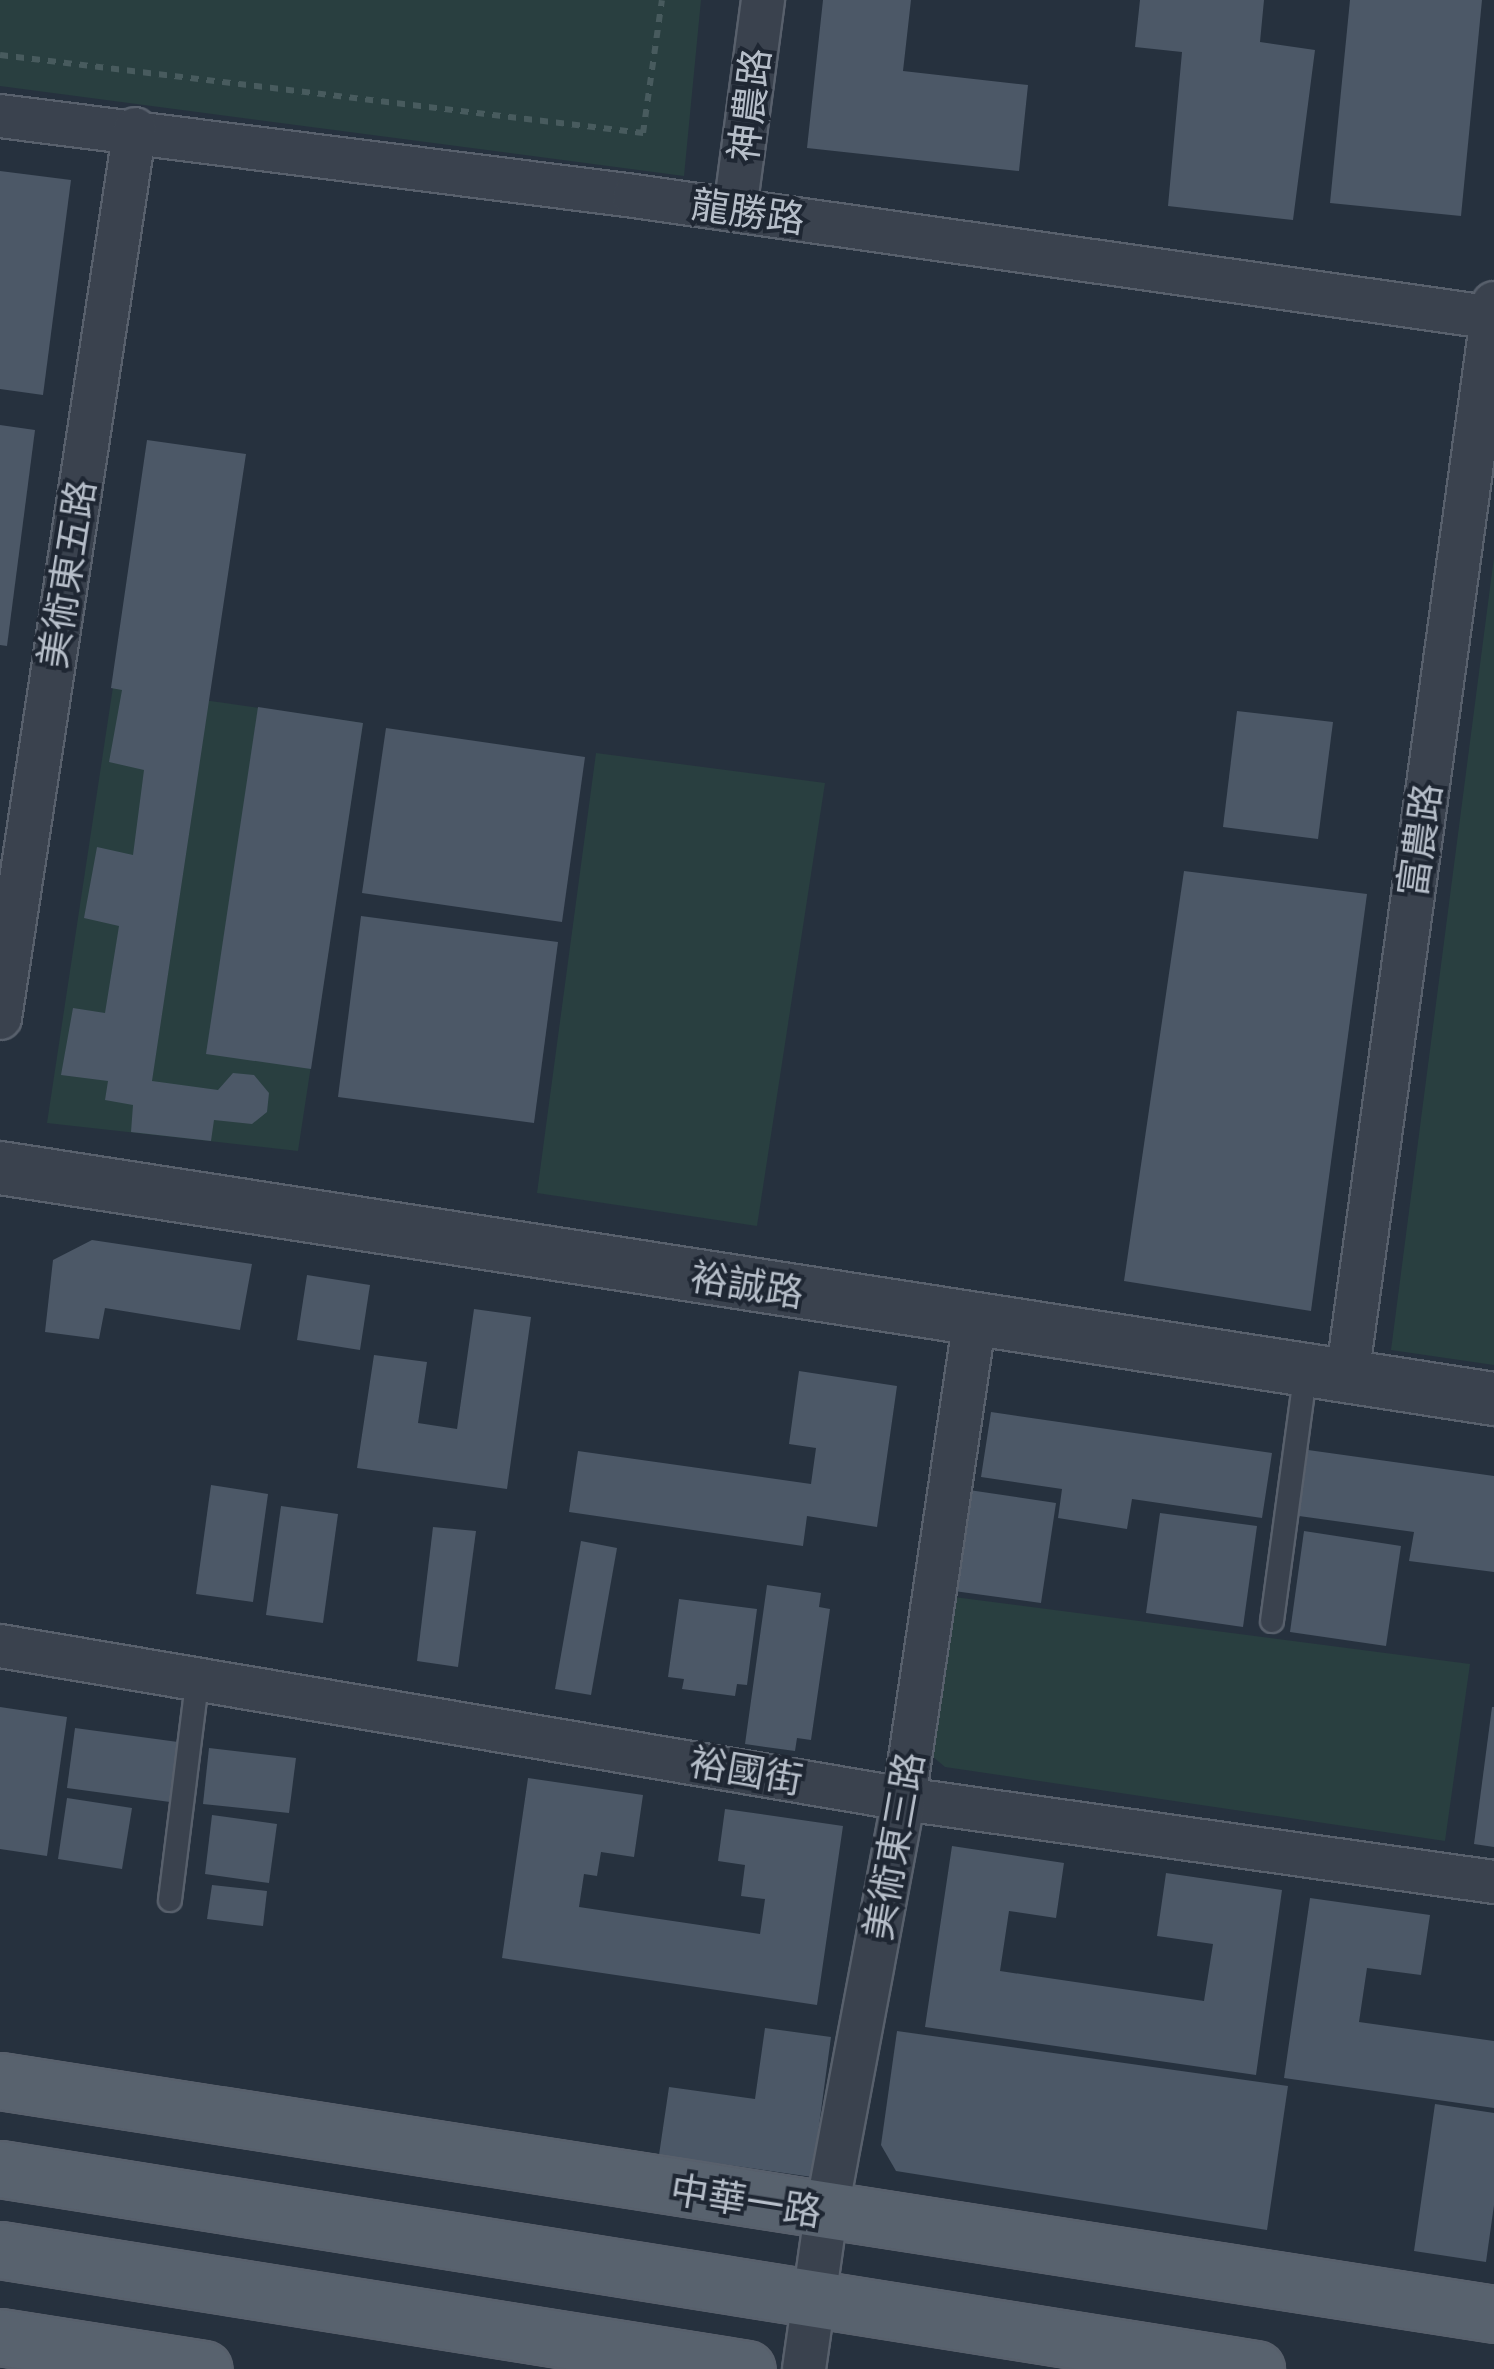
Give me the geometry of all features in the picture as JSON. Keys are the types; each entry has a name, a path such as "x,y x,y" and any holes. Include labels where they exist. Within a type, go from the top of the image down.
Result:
{"main road":[{"name":"中華一路","path":"0,2081 826,2214 1494,2314"},
{"path":"0,2169 813,2302 1256,2369"},
{"path":"0,2250 746,2369"},
{"path":"0,2337 204,2369"}],"street":[{"name":"神農路","path":"734,210 763,0"},
{"name":"龍勝路","path":"0,116 135,130 1493,313"},
{"name":"美術東五路","path":"0,1018 135,130"},
{"name":"富農路","path":"1327,1374 1493,313"},
{"name":"裕誠路","path":"0,1168 1494,1399"},
{"name":"美術東三路","path":"804,2369 826,2214 904,1799 975,1321"},
{"name":"裕國街","path":"0,1646 198,1676 904,1799 1494,1882"}],"lane":[{"path":"1272,1621 1327,1374"},
{"path":"170,1900 198,1676"}],"path":[{"path":"0,55 644,133 662,0"}],"green space":[{"path":"0,0 701,0 684,176 0,86"},
{"path":"1494,557 1494,1365 1391,1350"},
{"path":"113,687 363,723 298,1151 47,1123"},
{"path":"596,753 825,783 757,1226 537,1193"},
{"path":"946,1596 1470,1664 1445,1841 945,1767 925,1750"}],"building":[{"path":"823,0 911,0 903,71 1028,85 1019,171 807,148"},
{"path":"1140,0 1264,0 1260,42 1315,50 1293,220 1168,206 1182,52 1135,47"},
{"path":"1350,0 1482,0 1461,216 1330,203"},
{"path":"0,171 71,180 43,395 0,389"},
{"path":"0,425 35,430 7,646 0,645"},
{"path":"147,440 246,454 152,1081 218,1090 233,1073 254,1075 269,1093 267,1112 252,1124 214,1120 211,1141 131,1132 133,1105 105,1100 108,1081 61,1075 73,1008 105,1013 119,926 84,918 97,847 133,855 144,770 109,762 122,690 111,688"},
{"path":"258,707 363,723 311,1069 206,1054"},
{"path":"1237,711 1333,722 1318,839 1223,827"},
{"path":"386,728 585,757 562,922 362,893"},
{"path":"1184,871 1367,894 1311,1311 1124,1281"},
{"path":"361,916 558,942 534,1123 338,1097"},
{"path":"92,1240 252,1264 240,1330 105,1308 99,1339 45,1332 53,1260"},
{"path":"307,1275 370,1285 360,1350 297,1340"},
{"path":"474,1309 531,1317 507,1489 357,1468 374,1355 427,1362 418,1423 457,1429"},
{"path":"799,1371 897,1386 877,1527 807,1516 803,1546 569,1512 578,1451 811,1484 816,1448 789,1444"},
{"path":"991,1412 1272,1453 1262,1518 1132,1499 1127,1529 1058,1518 1062,1489 981,1477"},
{"path":"1308,1450 1494,1476 1494,1572 1409,1561 1414,1532 1299,1516"},
{"path":"211,1485 268,1494 253,1602 196,1594"},
{"path":"969,1490 1056,1503 1041,1603 954,1591"},
{"path":"281,1506 338,1514 323,1623 266,1615"},
{"path":"1160,1513 1257,1526 1243,1627 1146,1613"},
{"path":"433,1527 476,1531 458,1667 417,1661"},
{"path":"1304,1531 1401,1546 1386,1646 1290,1632"},
{"path":"581,1541 617,1548 591,1695 555,1689"},
{"path":"767,1585 821,1593 819,1607 830,1609 811,1740 797,1738 795,1751 745,1744"},
{"path":"679,1599 757,1609 747,1685 737,1684 735,1696 682,1689 684,1679 668,1677"},
{"path":"0,1707 67,1717 47,1856 0,1849"},
{"path":"1494,1707 1494,1847 1474,1844"},
{"path":"75,1728 178,1742 170,1802 67,1788"},
{"path":"209,1748 296,1758 289,1813 203,1804"},
{"path":"528,1778 643,1795 634,1857 601,1852 597,1876 584,1874 579,1907 760,1934 765,1899 741,1896 745,1865 718,1861 725,1809 843,1826 817,2005 502,1958"},
{"path":"67,1798 132,1808 122,1869 58,1859"},
{"path":"212,1815 277,1824 269,1883 205,1874"},
{"path":"952,1846 1064,1863 1056,1918 1009,1911 1000,1971 1204,2001 1213,1944 1157,1936 1166,1873 1282,1890 1256,2075 925,2027"},
{"path":"212,1885 267,1891 263,1926 207,1919"},
{"path":"1310,1898 1430,1915 1421,1975 1367,1968 1359,2022 1494,2041 1494,2108 1284,2078"},
{"path":"765,2028 831,2037 812,2177 659,2155 669,2087 755,2099"},
{"path":"897,2031 1288,2086 1267,2230 896,2171 881,2145"},
{"path":"1435,2104 1494,2113 1494,2205 1486,2262 1414,2251"}]}
